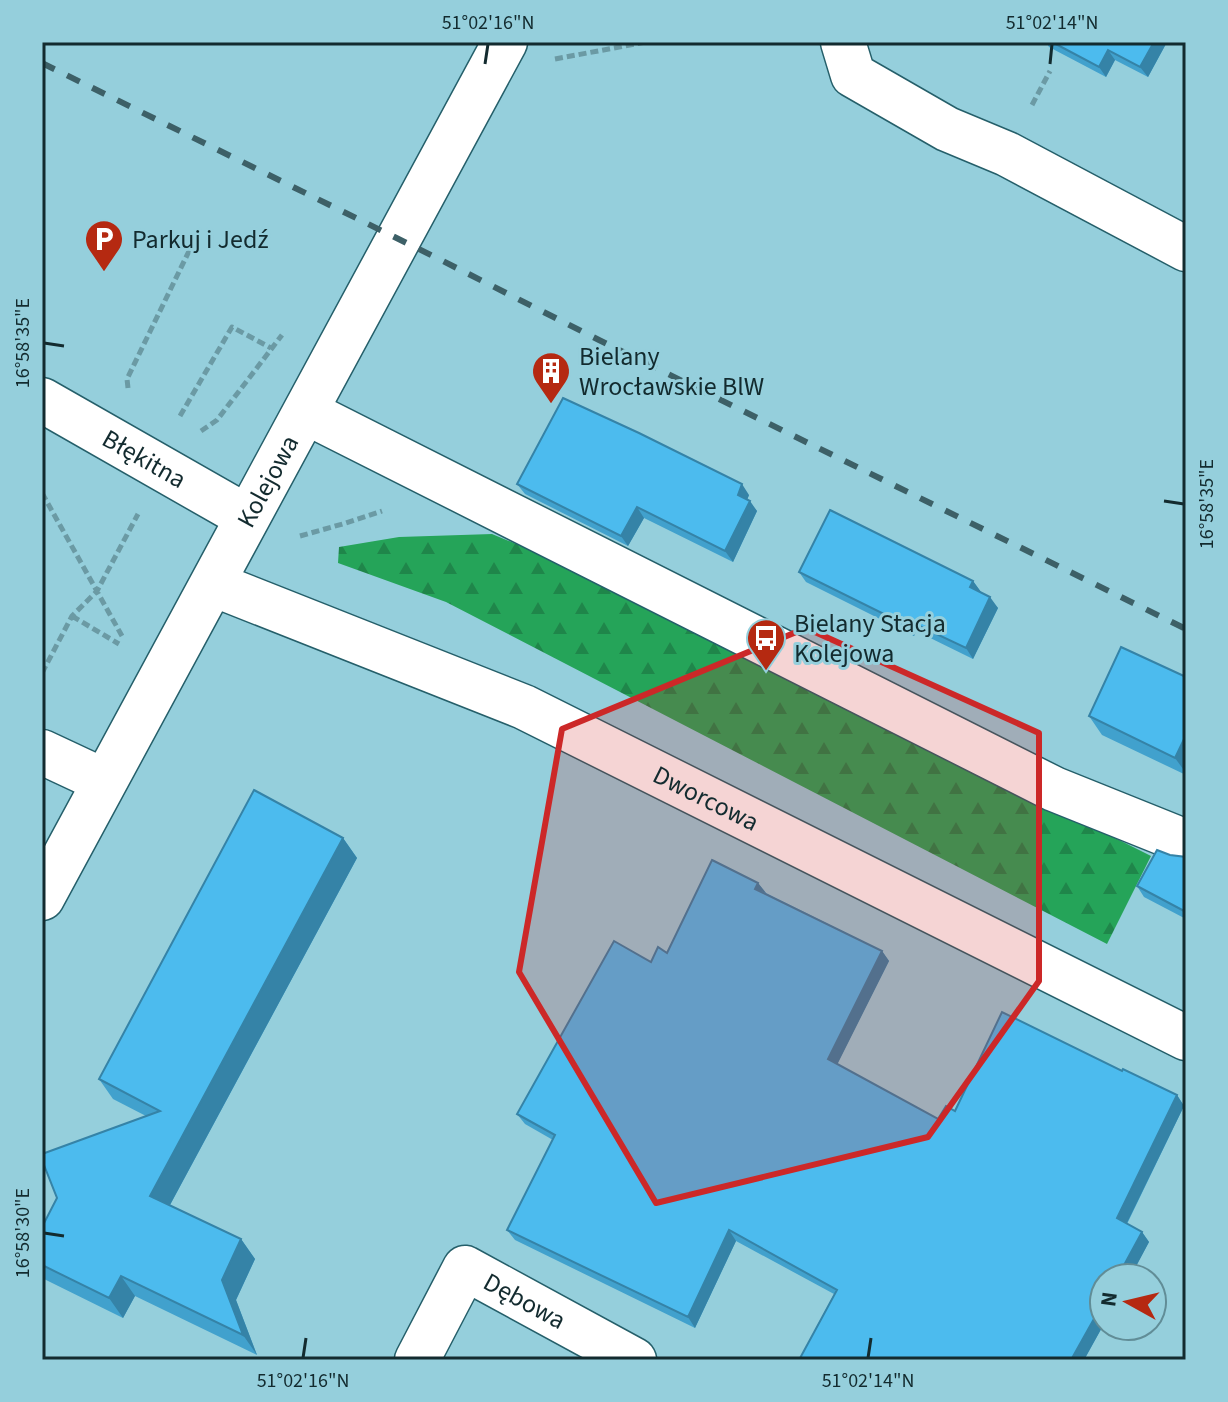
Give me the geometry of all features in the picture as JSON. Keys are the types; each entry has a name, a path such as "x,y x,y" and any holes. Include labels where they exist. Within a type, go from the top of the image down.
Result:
{"street":[{"path":"843,42 853,75 947,129 1007,154 1186,249"},
{"name":"Kolejowa","path":"42,898 499,53"},
{"name":"Błękitna","path":"42,400 247,517"},
{"path":"306,412 1054,789 1186,842"},
{"name":"Dworcowa","path":"213,584 524,707 1186,1038"},
{"path":"42,752 104,781"},
{"name":"Dębowa","path":"417,1360 465,1268 634,1360"}],"path":[{"path":"546,60 646,42"},
{"path":"128,392 127,379 191,247"},
{"path":"180,418 232,327 271,348"},
{"path":"291,539 391,507 414,467"},
{"path":"42,493 123,639"},
{"path":"42,673 72,616 97,591 139,511"},
{"path":"72,616 130,651"}],"highlighted area":[{"path":"806,628 1039,733 1039,981 928,1137 656,1203 519,972 562,729"}],"green space":[{"path":"492,534 664,605 928,744 1151,856 1107,944 446,602 338,563 339,547 399,537"}],"building":[{"path":"1052,42 1154,42 1140,67 1108,50 1099,67"},
{"path":"563,398 742,484 738,495 750,501 725,551 637,507 621,536 517,484"},
{"path":"830,510 973,581 970,587 990,597 966,648 909,621 906,625 799,572"},
{"path":"1121,647 1186,677 1186,735 1175,758 1089,716"},
{"path":"254,790 343,838 150,1196 241,1239 222,1280 243,1335 121,1276 109,1298 42,1265 42,1227 57,1198 42,1154 160,1111 99,1079"},
{"path":"1157,850 1186,857 1186,912 1137,886"},
{"path":"712,860 758,883 755,889 882,951 828,1059 938,1119 946,1106 955,1111 1002,1012 1177,1095 1117,1218 1142,1232 1126,1262 1088,1262 1088,1330 1071,1360 799,1360 837,1290 729,1230 688,1317 507,1230 555,1135 517,1114 614,941 651,962 658,947 667,953"}],"railway":[{"path":"42,63 1186,629"}],"place":[{"name":"Parkuj i Jedź","path":"104,273"},
{"name":"Bielany Wrocławskie BlW","path":"551,405"},
{"name":"Bielany Stacja Kolejowa","path":"766,672"}]}
